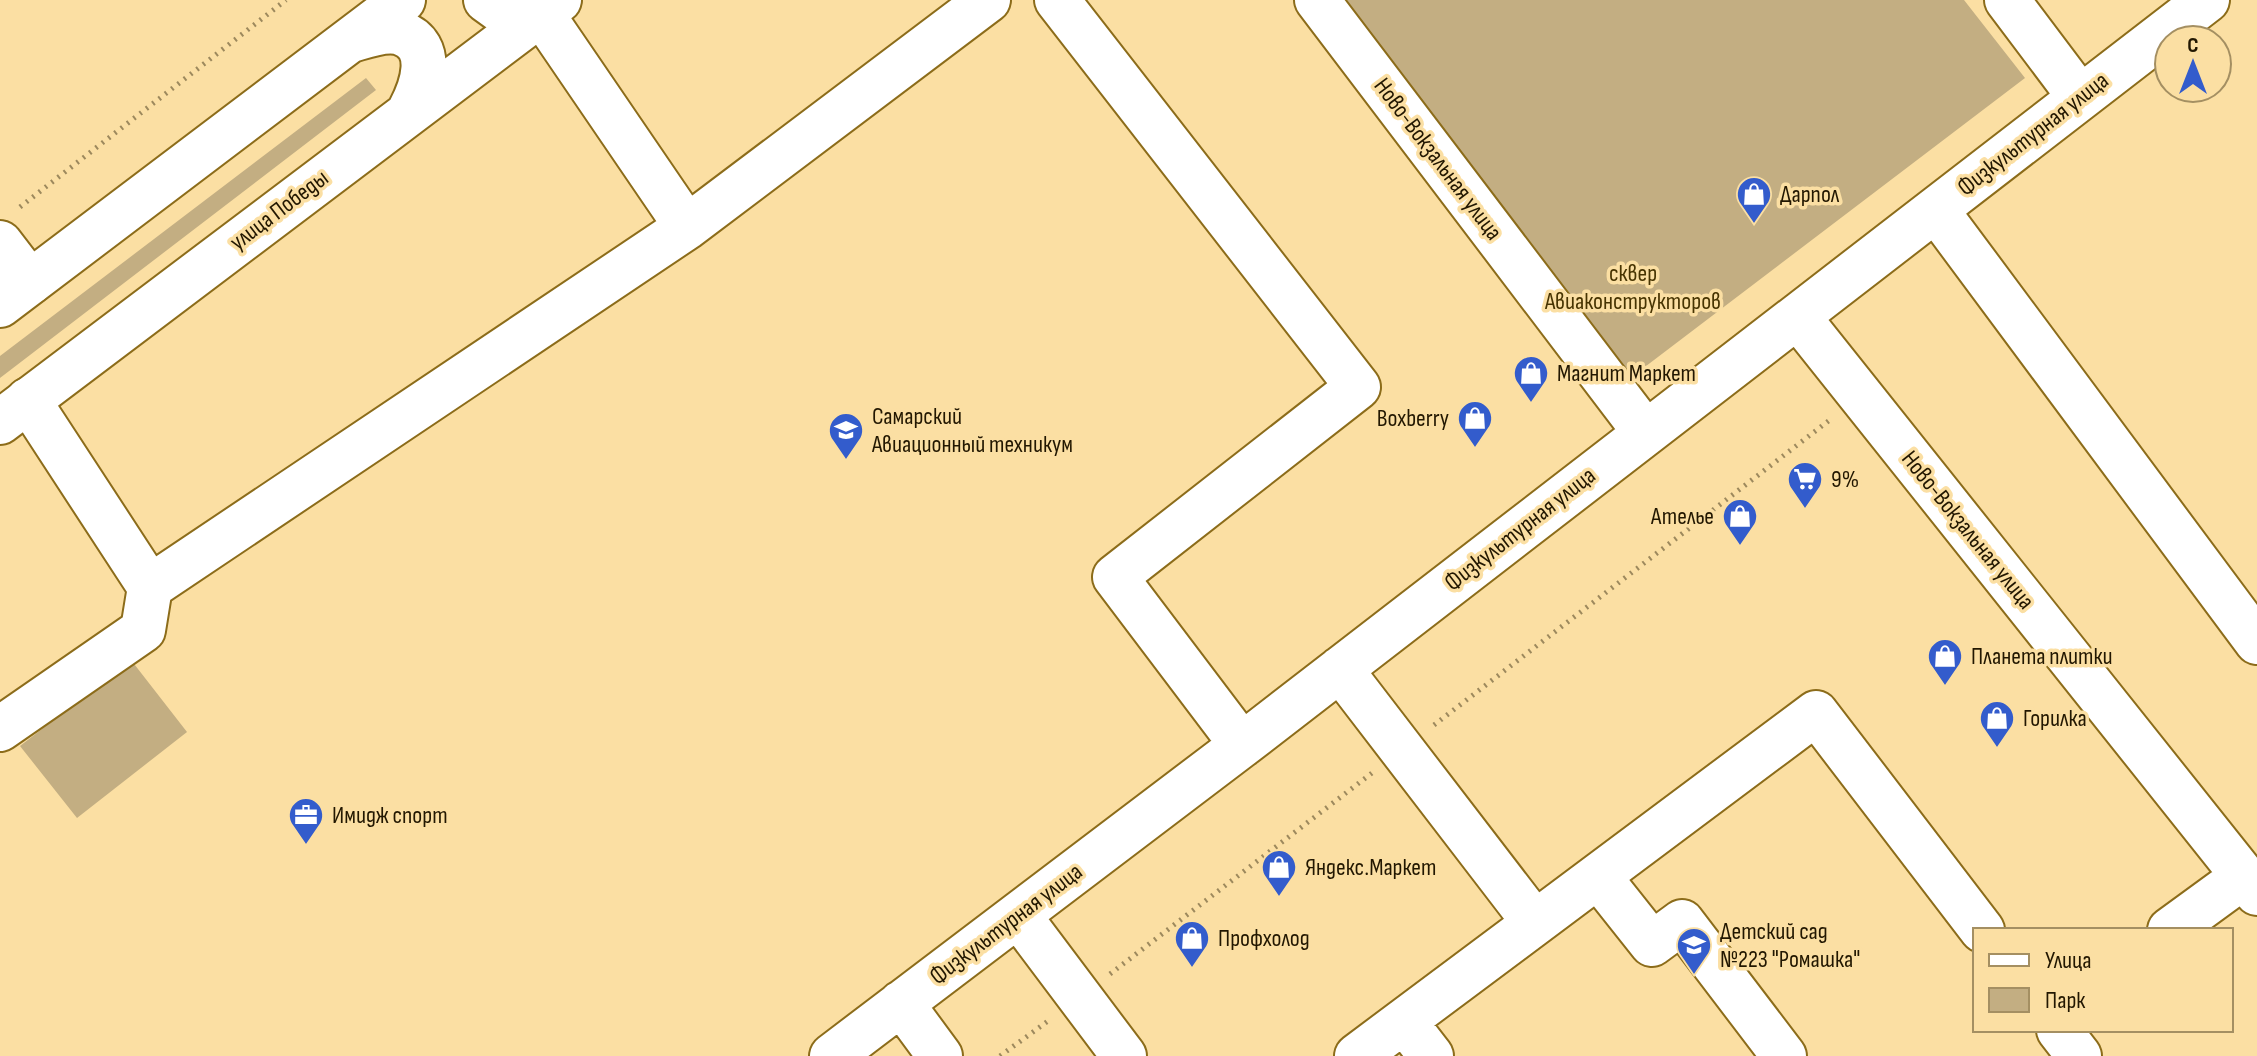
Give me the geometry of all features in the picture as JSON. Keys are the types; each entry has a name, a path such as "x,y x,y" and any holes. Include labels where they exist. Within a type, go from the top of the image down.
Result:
{"street":[{"path":"6,228 15,293 403,0"},
{"path":"486,0 504,13 546,9 687,227"},
{"path":"0,729 143,630 150,587 687,227 988,0"},
{"path":"1057,0 1358,387 1115,577 1242,745"},
{"name":"Ново-Вокзальная улица","path":"1317,0 1645,432"},
{"path":"2007,0 2080,97"},
{"name":"Физкультурная улица","path":"832,1056 1242,745 2207,0"},
{"name":"улица Победы","path":"14,411 546,9"},
{"path":"351,40 377,33 400,32 416,43 424,64 423,84 410,110"},
{"path":"1936,210 2257,642"},
{"name":"Ново-Вокзальная улица","path":"1798,317 2250,884"},
{"path":"14,411 150,587"},
{"path":"1340,669 1535,923"},
{"path":"1357,1056 1816,713 1980,928"},
{"path":"1598,876 1652,944 1682,922 1784,1056"},
{"path":"2173,928 2250,884"},
{"path":"1018,915 1124,1056"},
{"path":"901,1003 940,1056"},
{"path":"1404,1021 1431,1056"},
{"path":"2061,1032 2079,1056"}],"path":[{"path":"6,228 286,0"}],"green space":[{"name":"сквер Авиаконструкторов","path":"1341,0 1964,0 2025,78 1629,379"},
{"path":"366,78 376,90 0,378 0,356"},
{"path":"131,660 187,732 77,818 20,746"}],"place":[{"name":"Дарпол","path":"1754,225"},
{"name":"Магнит Маркет","path":"1531,404"},
{"name":"Boxberry","path":"1475,449"},
{"name":"Самарский Авиационный техникум","path":"846,461"},
{"name":"9%","path":"1805,510"},
{"name":"Ателье","path":"1740,547"},
{"name":"Планета плитки","path":"1945,687"},
{"name":"Горилка","path":"1997,749"},
{"name":"Имидж спорт","path":"306,846"},
{"name":"Яндекс.Маркет","path":"1279,898"},
{"name":"Профхолод","path":"1192,969"},
{"name":"Детский сад №223 \"Ромашка\"","path":"1694,976"}]}
